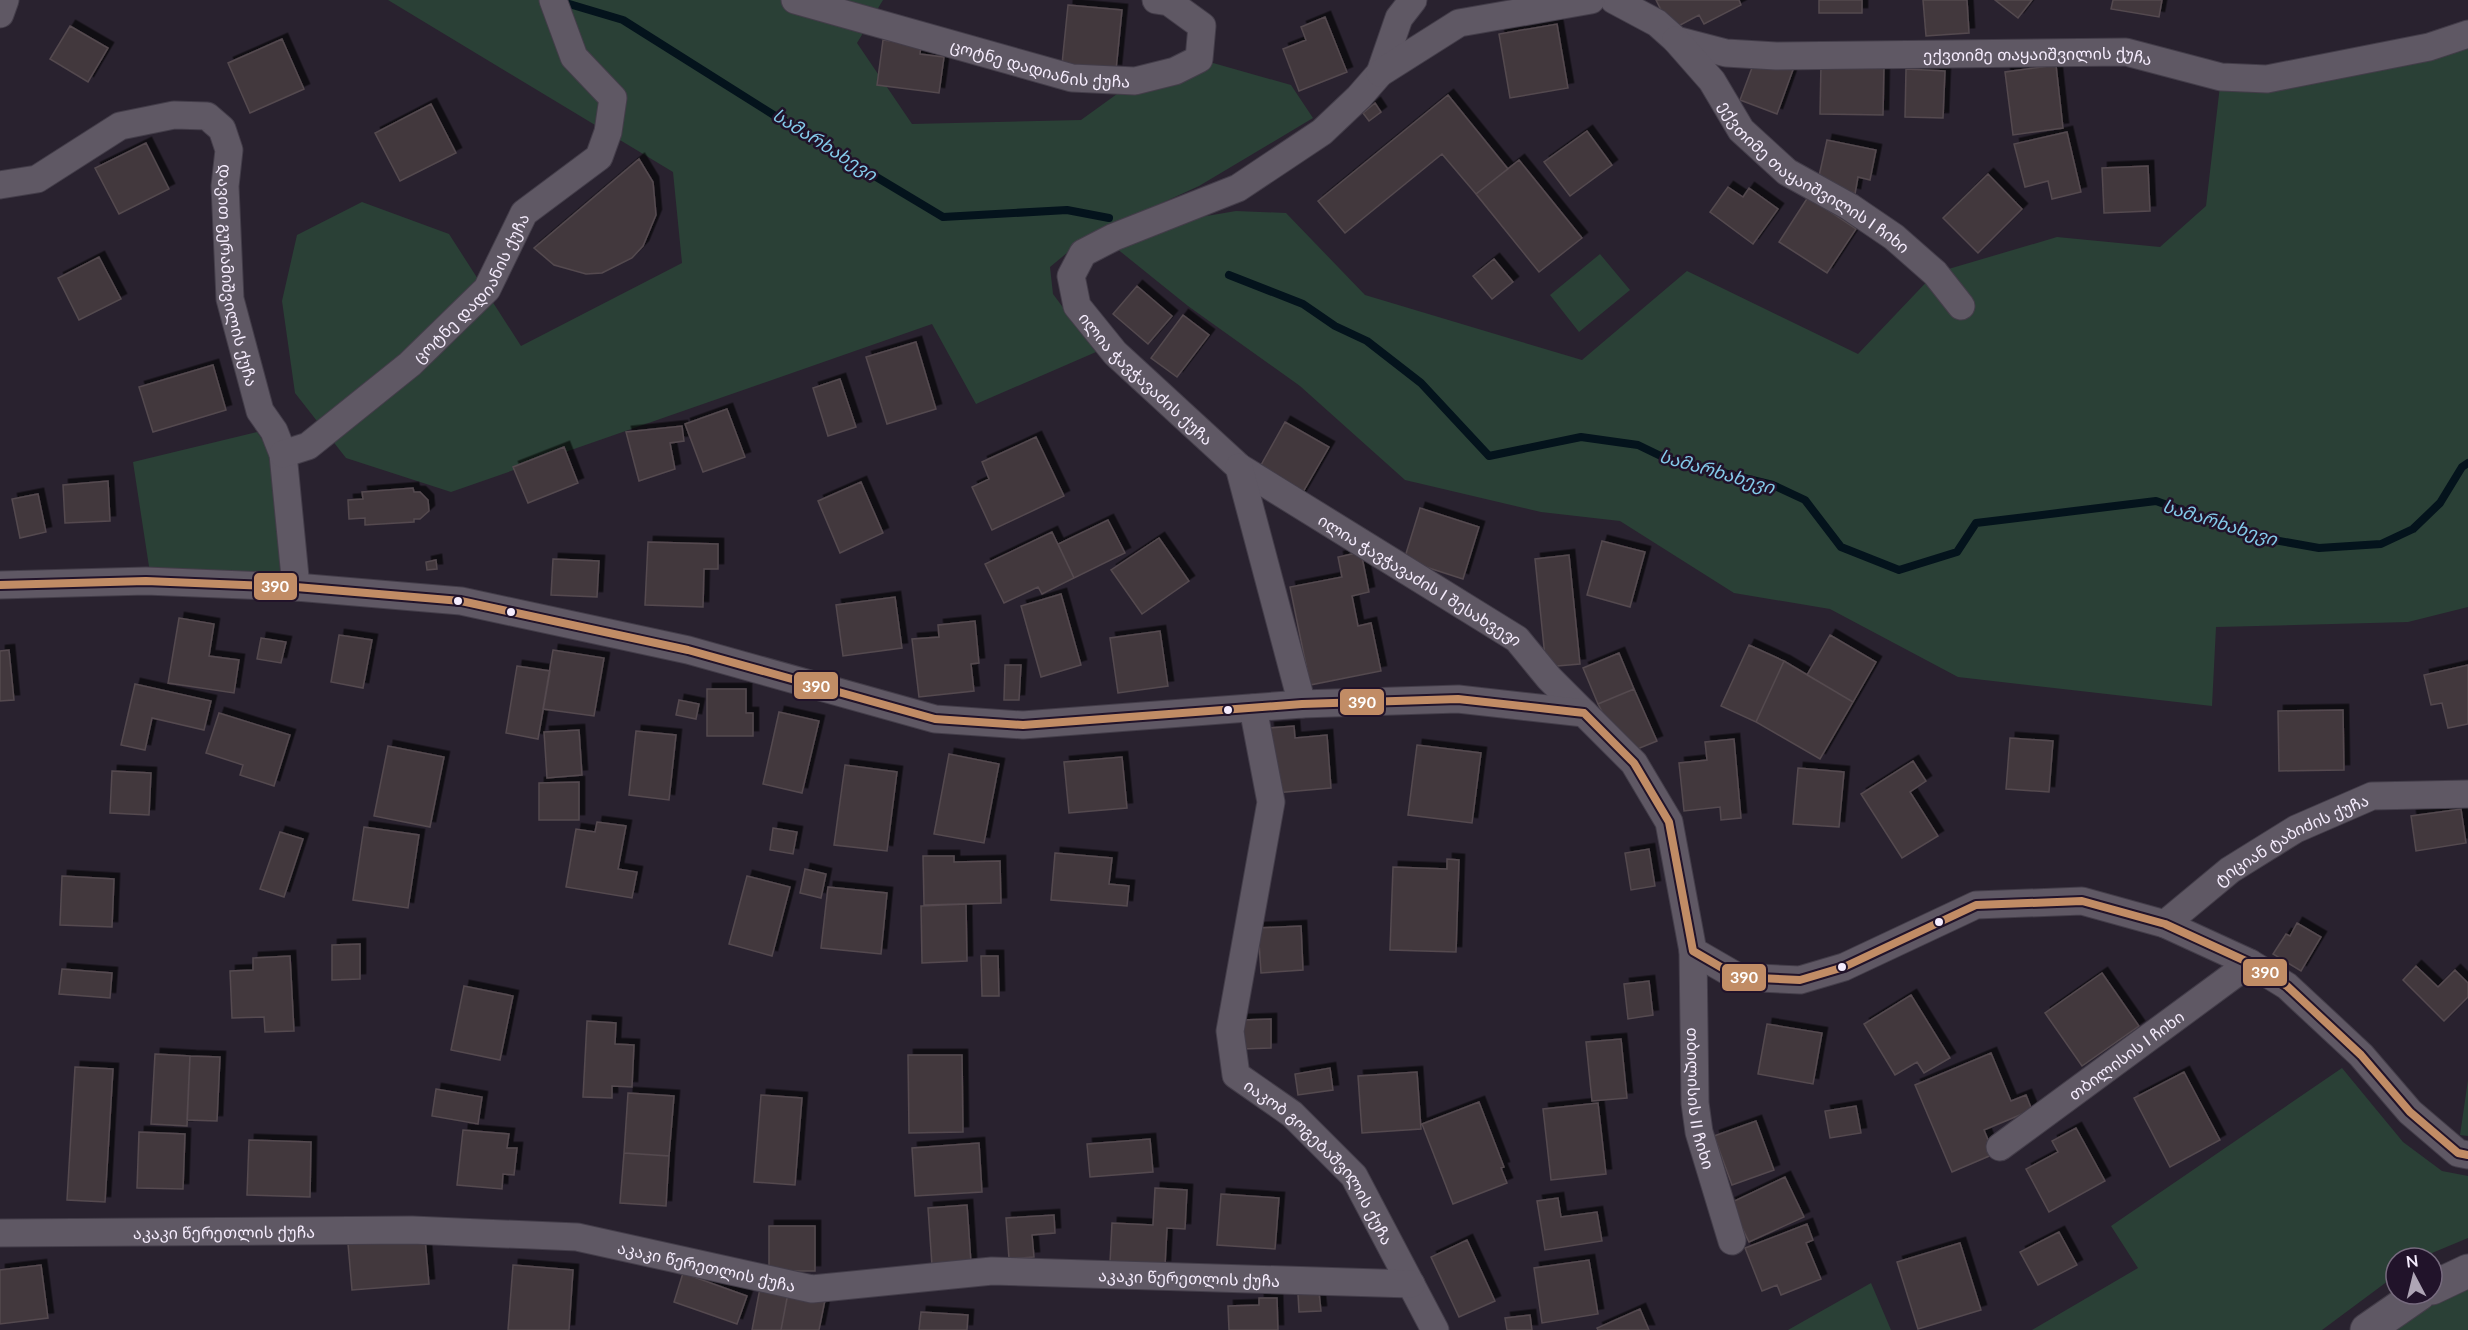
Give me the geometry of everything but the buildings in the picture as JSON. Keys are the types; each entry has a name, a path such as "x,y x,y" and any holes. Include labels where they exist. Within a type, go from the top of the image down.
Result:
{"main road":[{"path":"2444,1282 2468,1271"},
{"path":"2367,1330 2402,1306"}],"street":[{"path":"0,14 5,0"},
{"name":"ცოტნე დადიანის ქუჩა","path":"283,454 308,446 410,364 487,289 524,213 598,157 608,132 613,98 574,57 553,0"},
{"name":"ცოტნე დადიანის ქუჩა","path":"795,0 1072,78 1135,81 1175,71 1199,59 1202,26 1169,2 1156,0"},
{"name":"ილია ჭავჭავაძის ქუჩა","path":"1239,467 1115,353 1077,306 1071,276 1083,253 1114,237 1238,188 1322,132 1359,97 1380,73 1399,18 1413,0"},
{"path":"1380,73 1459,22 1591,0"},
{"name":"ექვთიმე თაყაიშვილის ქუჩა","path":"1614,0 1657,23 1676,39 1726,53 1776,56 2126,52 2221,77 2267,79 2429,47 2468,34"},
{"name":"ექვთიმე თაყაიშვილის I ჩიხი","path":"1676,39 1712,81 1741,130 1787,172 1850,207 1894,237 1935,273 1961,306"},
{"name":"დავით გურამიშვილის ქუჩა","path":"0,185 37,179 120,126 174,115 207,116 222,129 229,150 225,186 230,299 260,411 274,431 283,454 296,587"},
{"path":"1239,467 1302,704"},
{"name":"ილია ჭავჭავაძის I შესახვევი","path":"1239,467 1517,639 1549,678 1634,763 1669,822 1694,951"},
{"path":"0,585 146,581 296,587 461,602 688,650 935,719 1023,725 1302,704 1458,699 1584,713"},
{"name":"იაკობ გოგებაშვილის ქუჩა","path":"1253,708 1271,802 1230,1031 1236,1075 1292,1114 1354,1176 1435,1330"},
{"name":"ტიციან ტაბიძის ქუჩა","path":"2165,924 2230,870 2296,829 2372,796 2468,794"},
{"path":"1694,951 1738,977 1800,980 1844,967 1976,905 2082,902 2165,924 2250,963 2287,986 2361,1055 2410,1113 2458,1153 2468,1155"},
{"name":"თბილისის II ჩიხი","path":"1694,951 1695,1103 1699,1131 1732,1241"},
{"name":"თბილისის I ჩიხი","path":"2000,1147 2250,963"},
{"name":"აკაკი წერეთლის ქუჩა","path":"0,1233 412,1230 577,1237 812,1289 992,1271 1411,1284"}],"green space":[{"path":"388,0 883,0 857,43 912,124 1081,120 1135,81 1199,59 1291,85 1313,118 1199,186 1085,238 1050,267 1053,294 1096,352 976,404 932,324 451,492 346,458 295,393 282,301 297,235 362,202 449,234 521,346 682,263 673,172"},
{"path":"2468,34 2468,607 2408,622 2216,627 2212,706 1958,677 1830,609 1734,593 1620,521 1541,512 1405,480 1300,386 1188,306 1116,248 1183,220 1236,211 1286,213 1365,295 1582,360 1687,271 1858,354 1935,273 2057,237 2160,247 2206,206 2221,77"},
{"path":"1600,254 1630,290 1579,332 1550,295"},
{"path":"257,432 275,458 280,571 150,573 133,462"},
{"path":"2342,1068 2403,1142 2442,1171 2468,1176 2468,1238 2444,1248 2444,1246 2384,1246 2384,1284 2322,1330 2032,1330 2138,1268 2111,1226"},
{"path":"2468,1080 2468,1136 2460,1135"},
{"path":"2468,1279 2468,1330 2379,1330 2421,1306 2444,1306 2444,1293"},
{"path":"1871,1283 1891,1330 1788,1330"}],"waterway":[{"name":"სამარხახევი","path":"559,1 623,20 788,124 943,217 1067,210 1109,218"},
{"name":"სამარხახევი","path":"1229,275 1303,304 1335,326 1367,341 1421,383 1489,456 1581,437 1638,445 1669,460 1773,485 1805,500 1841,547 1899,570 1957,552 1976,523 2156,501 2257,537 2319,548 2381,544 2413,529 2440,503 2462,467 2468,463"}],"transit line":[{"name":"390","path":"0,585 146,581 296,587 461,601 688,650 935,719 1023,725 1302,704 1458,699 1584,713 1634,763 1669,822 1693,951 1738,977 1800,980 1844,967 1976,905 2082,901 2165,924 2250,963 2287,986 2361,1055 2410,1112 2458,1153 2468,1155"}]}
